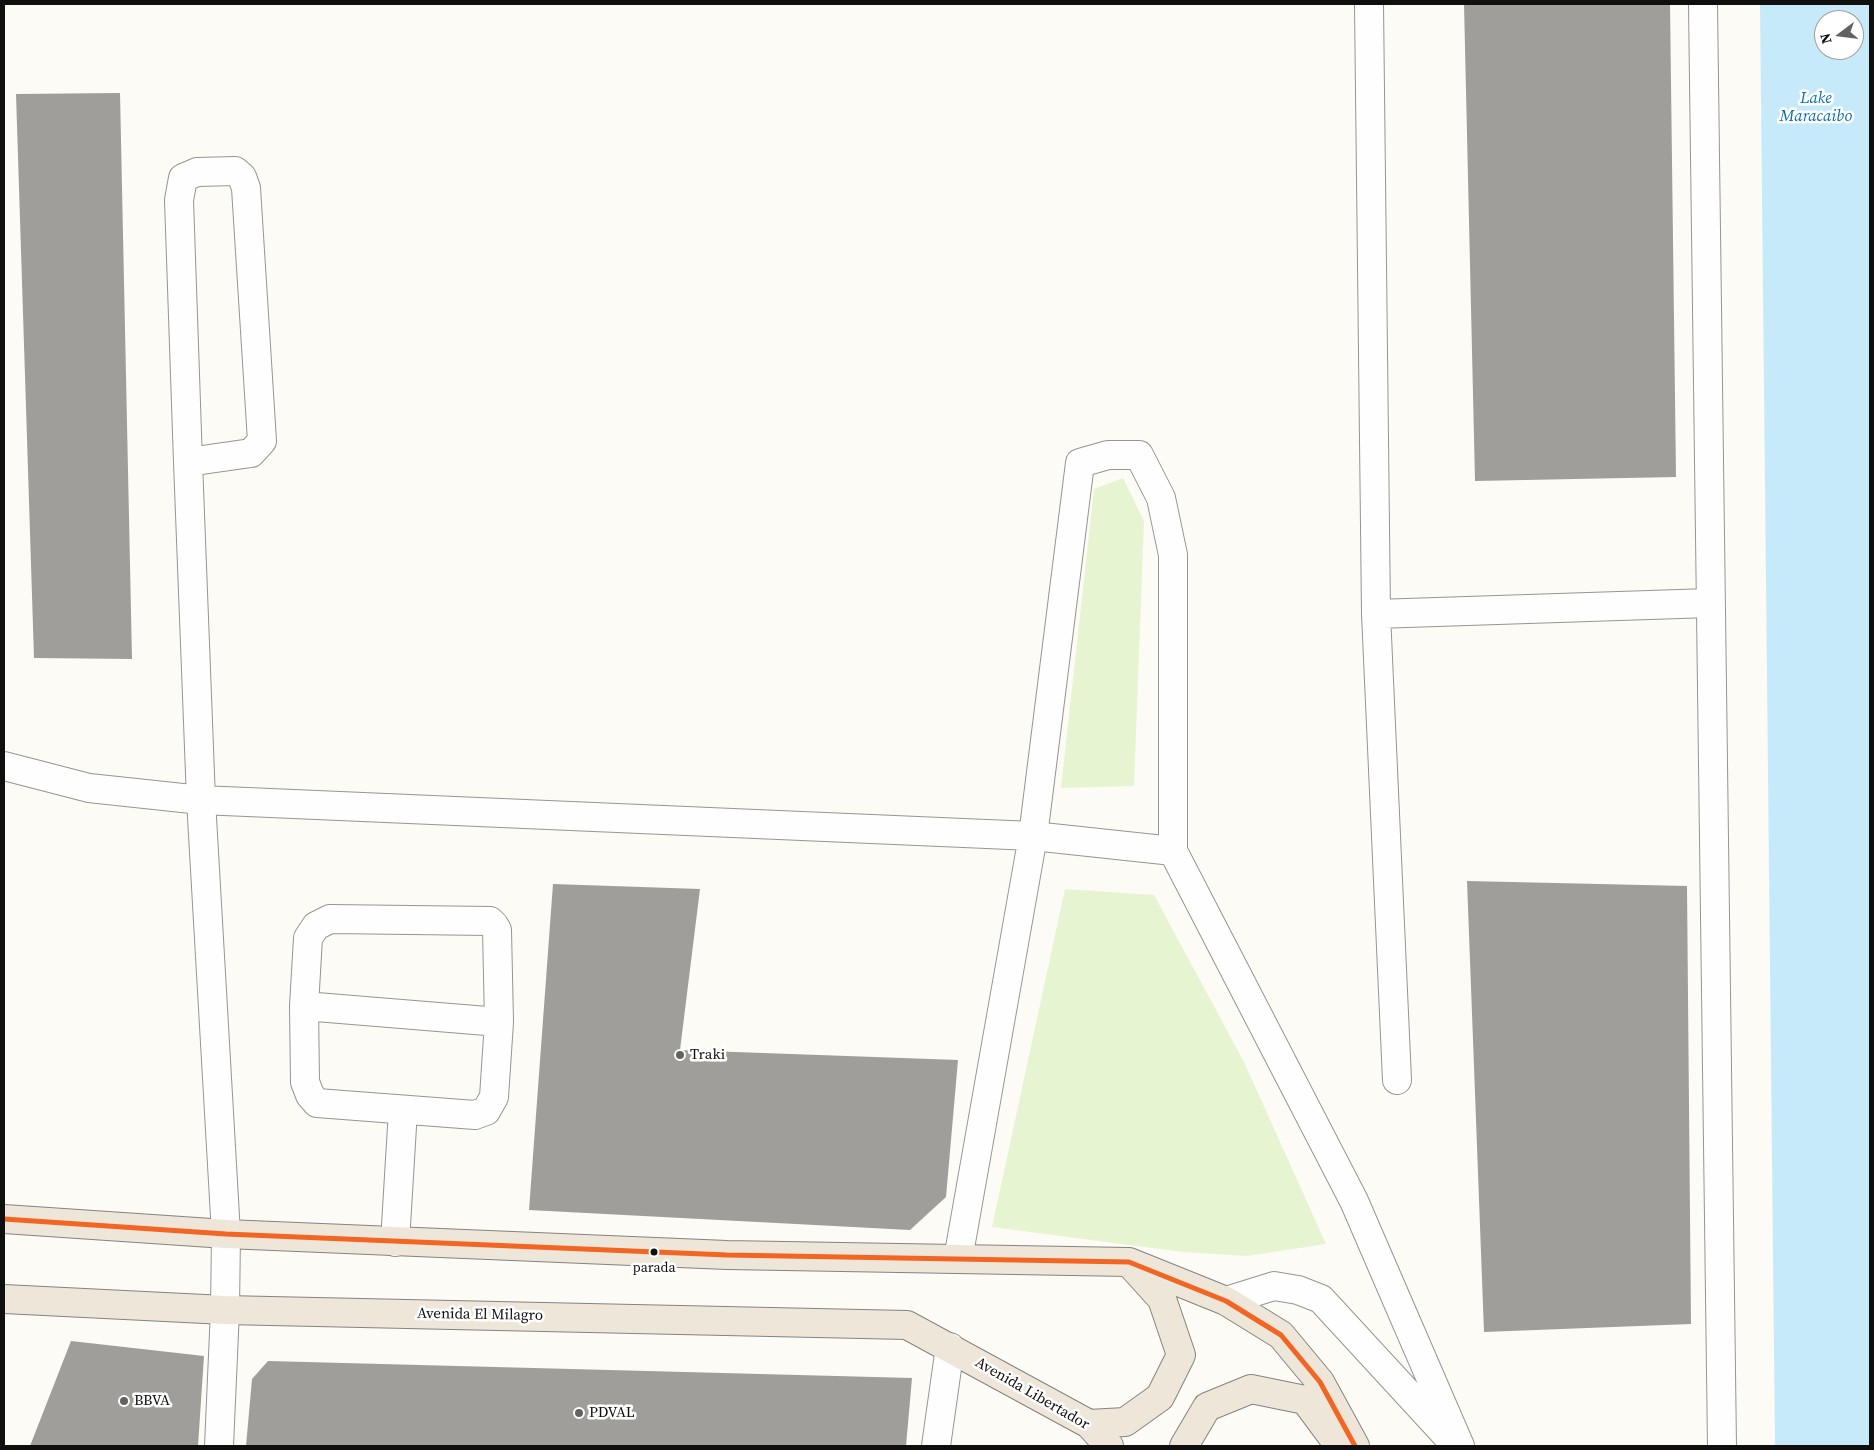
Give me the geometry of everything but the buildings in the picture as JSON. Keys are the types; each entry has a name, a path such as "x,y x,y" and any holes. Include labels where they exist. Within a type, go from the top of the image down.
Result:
{"main road":[{"path":"4,1218 226,1234 727,1255 1129,1262 1226,1300 1281,1335 1320,1382 1356,1446"},
{"path":"1089,1424 1125,1422 1160,1397 1181,1354 1162,1299 1129,1262"},
{"name":"Avenida El Milagro","path":"4,1299 226,1310 907,1325 950,1347"},
{"name":"Avenida Libertador","path":"950,1347 1089,1424 1109,1446"},
{"path":"1184,1446 1207,1407 1251,1389 1306,1400 1340,1446"}],"street":[{"path":"1369,4 1376,614 1397,1080"},
{"path":"1703,4 1722,1446"},
{"path":"188,462 251,453 262,441 246,188 242,177 234,171 198,172 183,178 179,200 188,462 201,800 226,1234 226,1310 219,1446"},
{"path":"958,1259 1033,836 1080,463 1108,455 1139,455 1161,498 1173,555 1173,851 1354,1201 1458,1446"},
{"path":"1376,614 1710,603"},
{"path":"4,766 89,788 201,800 1033,836 1173,851"},
{"path":"330,919 490,921 497,930 499,1022 494,1098 486,1111 475,1115 317,1103 310,1094 305,1082 304,1006 308,938 316,926 330,919"},
{"path":"304,1006 499,1022"},
{"path":"395,1242 403,1110"},
{"path":"1226,1300 1274,1286 1298,1290 1321,1299 1458,1446"},
{"path":"936,1446 950,1347"}],"green space":[{"path":"1123,478 1144,521 1134,786 1061,788 1094,489"},
{"path":"1065,889 1154,895 1244,1062 1326,1244 1247,1256 1183,1252 992,1227"}],"water":[{"name":"Lake Maracaibo","path":"1760,4 1870,4 1870,1446 1775,1446"}],"transit line":[{"path":"4,1219 226,1234 727,1255 1129,1262 1226,1301 1281,1335 1320,1382 1355,1446"}],"place":[{"name":"Traki","path":"680,1055"},
{"name":"parada","path":"654,1252"},
{"name":"BBVA","path":"124,1401"},
{"name":"PDVAL","path":"579,1413"}]}
